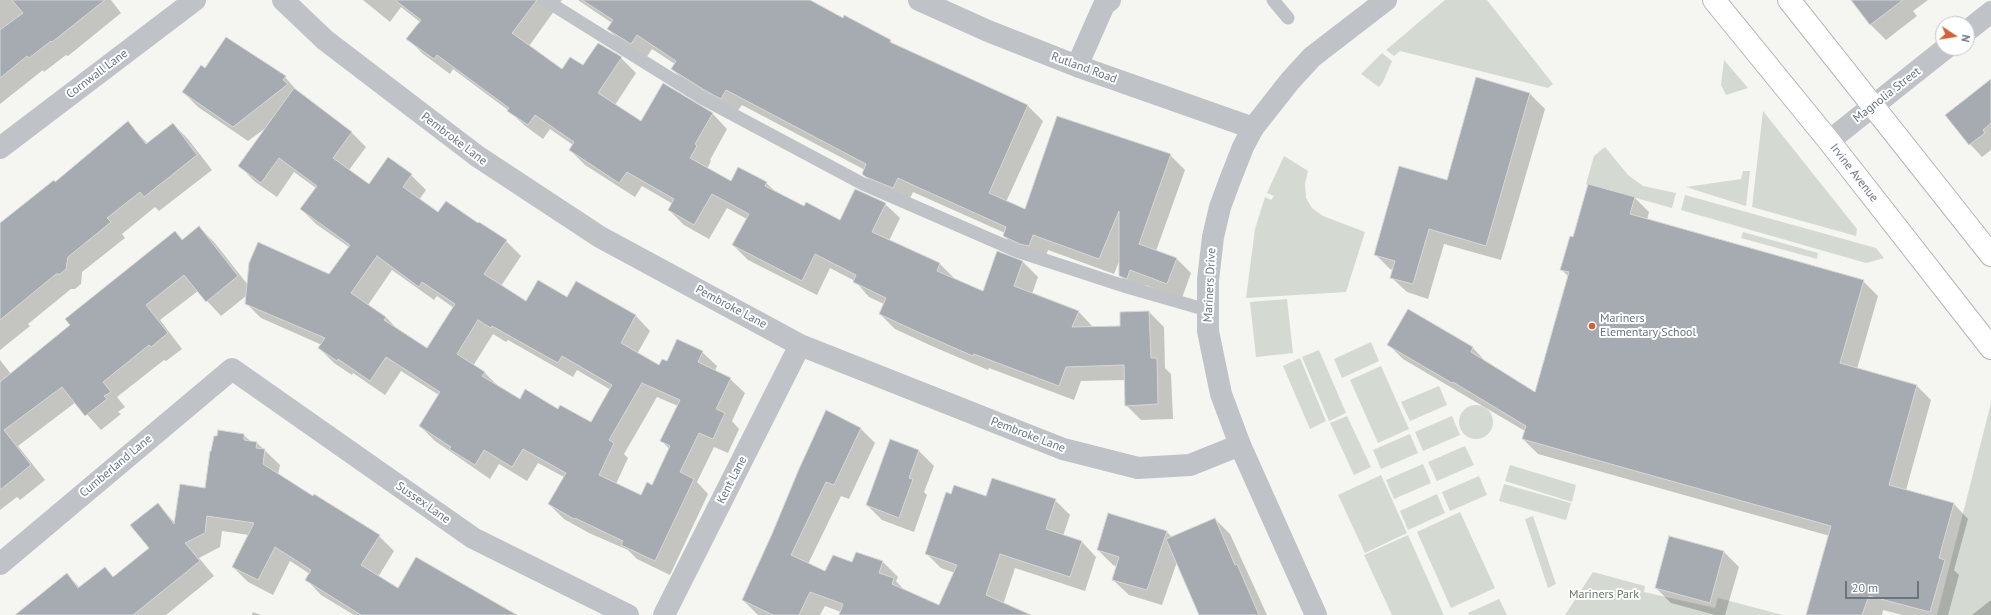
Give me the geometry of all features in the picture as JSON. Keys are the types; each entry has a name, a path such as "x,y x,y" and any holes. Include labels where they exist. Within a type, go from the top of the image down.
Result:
{"main road":[{"name":"Irvine Avenue","path":"1714,0 1828,141 1991,348"},
{"path":"1789,0 1872,106 1988,245"}],"street":[{"name":"Cornwall Lane","path":"0,148 195,0"},
{"name":"Pembroke Lane","path":"283,0 325,40 476,156 600,237 800,345 1063,449 1138,468 1190,465 1240,445"},
{"name":"Rutland Road","path":"919,0 988,31 1077,66 1253,128"},
{"path":"1077,66 1104,5 1110,0"},
{"name":"Mariners Drive","path":"1316,615 1240,445 1221,394 1212,360 1208,331 1207,310 1213,237 1220,207 1243,147 1253,128 1290,81 1312,57 1386,0"},
{"path":"1975,25 1991,12"},
{"name":"Magnolia Street","path":"1828,141 1936,56"},
{"name":"Kent Lane","path":"664,615 800,345"},
{"name":"Cumberland Lane","path":"0,564 232,369"},
{"name":"Sussex Lane","path":"232,369 473,538 628,615"}],"lane":[{"path":"545,0 702,98 863,184 1017,251 1127,287 1207,310"},
{"path":"1273,0 1288,18"}],"green space":[{"path":"1445,0 1487,0 1553,84 1548,88 1400,51 1394,56 1386,50"},
{"path":"1382,53 1392,61 1383,82 1379,87 1361,74"},
{"path":"1724,60 1748,88 1726,95 1721,85"},
{"path":"1763,111 1857,229 1856,236 1752,207"},
{"path":"1605,147 1628,175 1643,186 1676,193 1672,208 1586,184 1594,156"},
{"path":"1284,156 1308,171 1305,184 1306,198 1312,208 1323,216 1365,232 1346,292 1246,298 1255,229 1265,197 1271,200 1274,196 1267,193"},
{"path":"1743,171 1750,171 1746,206 1686,187 1741,179"},
{"path":"1685,195 1876,248 1884,258 1866,263 1681,210"},
{"path":"1743,232 1818,253 1817,259 1741,238"},
{"path":"1287,299 1293,353 1256,357 1250,302"},
{"path":"1371,342 1379,361 1342,378 1334,359"},
{"path":"1319,350 1346,413 1329,421 1302,357"},
{"path":"1300,358 1326,421 1310,429 1283,366"},
{"path":"1381,366 1409,429 1378,443 1350,380"},
{"path":"1439,386 1447,405 1410,421 1401,402"},
{"path":"1991,403 1991,615 1937,615"},
{"path":"1473,405 1479,405 1483,406 1490,412 1493,422 1492,429 1486,436 1479,439 1473,439 1469,438 1462,432 1459,425 1459,419 1460,415 1466,408"},
{"path":"1347,416 1371,467 1354,475 1330,423"},
{"path":"1452,416 1460,435 1423,451 1415,432"},
{"path":"1410,434 1418,453 1381,469 1373,450"},
{"path":"1465,446 1474,465 1437,481 1428,462"},
{"path":"1423,464 1431,483 1394,499 1386,480"},
{"path":"1510,465 1576,485 1572,502 1505,481"},
{"path":"1381,475 1407,533 1365,553 1338,495"},
{"path":"1479,476 1487,495 1450,511 1442,492"},
{"path":"1504,484 1571,503 1566,520 1499,501"},
{"path":"1437,494 1445,513 1408,530 1400,511"},
{"path":"1460,512 1495,588 1451,608 1417,532"},
{"path":"1533,516 1556,584 1548,588 1525,519"},
{"path":"1408,535 1444,615 1392,615 1364,555"},
{"name":"Mariners Park","path":"1593,572 1645,586 1644,592 1715,608 1718,598 1783,615 1565,615"},
{"path":"1499,599 1507,615 1469,615 1468,613"}],"building":[{"path":"12,0 105,0 52,42 51,41 29,58 27,56 0,78 0,30 23,13"},
{"path":"395,0 537,0 512,33 562,69 570,57 583,65 598,43 622,57 598,93 641,121 663,83 713,113 695,144 697,146 690,158 731,181 738,167 767,182 765,186 804,206 806,202 840,220 855,189 886,203 872,232 940,263 937,271 983,291 997,251 1023,261 1014,286 1079,311 1072,327 1120,326 1120,312 1149,311 1151,358 1157,358 1158,404 1125,406 1124,365 1066,367 1059,386 974,354 973,356 918,332 879,314 886,298 853,282 856,275 815,254 802,281 732,245 749,214 712,194 694,225 668,210 674,199 627,172 619,183 569,150 574,142 535,115 528,125 507,111 509,108 437,55 434,59 406,39 421,20"},
{"path":"582,0 810,0 843,18 844,15 891,40 890,42 1028,105 989,193 1025,209 1057,116 1171,154 1139,244 1177,258 1167,284 1130,270 1127,279 1119,276 1119,211 1099,259 1033,235 1029,246 1020,244 1003,236 1006,227 898,178 893,188 866,177 862,174 866,164 726,90 721,99 706,91 671,69 676,61 637,35 631,44 607,29 613,20"},
{"path":"1851,0 1903,0 1870,25"},
{"path":"226,37 286,76 283,80 288,84 233,127 182,92 201,65 205,68"},
{"path":"1476,77 1530,93 1486,246 1429,229 1413,284 1390,278 1395,261 1374,255 1399,166 1447,180"},
{"path":"1991,79 1991,123 1983,130 1985,133 1969,145 1945,115"},
{"path":"294,88 352,132 333,158 369,184 388,157 412,174 403,187 438,212 446,201 478,223 479,222 507,240 484,274 526,301 538,280 567,297 576,281 636,315 621,343 659,365 662,359 667,361 677,339 703,351 698,362 731,378 716,409 725,413 713,439 699,433 680,472 694,479 655,561 621,545 623,541 575,518 574,519 548,504 566,473 523,449 512,467 484,450 475,465 449,449 451,447 419,426 440,392 386,357 370,381 338,359 337,361 318,348 325,338 245,304 249,263 258,242 329,274 350,245 300,209 317,186 279,158 261,183 238,166","holes":["377,256 419,287 422,282 455,304 427,348 384,320 386,317 351,293","478,320 491,328 492,326 558,363 562,356 612,385 591,422 560,405 558,409 525,389 520,399 482,376 485,372 457,354","642,383 680,400 660,441 670,446 652,485 647,482 641,495 599,475 614,443 609,440"]},
{"path":"128,121 146,144 173,123 197,155 144,197 140,192 107,218 111,222 68,257 66,269 60,274 56,274 0,320 0,223 54,180 55,182"},
{"path":"1588,184 1635,197 1630,214 1864,280 1840,363 1917,385 1889,485 1954,503 1939,558 1945,560 1930,612 1869,596 1862,615 1806,615 1831,526 1522,439 1526,426 1453,382 1452,383 1387,345 1408,309 1473,347 1471,352 1535,392 1569,272 1560,270 1570,236 1573,237"},
{"path":"199,226 238,276 206,302 184,275 146,305 168,333 151,347 149,345 103,382 111,392 104,396 107,399 85,416 62,387 4,430 31,465 0,490 0,382 70,325 65,319 175,231 182,240"},
{"path":"826,410 861,428 834,485 826,482 791,555 825,571 833,555 852,562 856,552 883,561 879,573 894,578 892,584 939,605 957,565 925,554 946,492 951,494 954,485 986,496 992,478 1056,499 1046,529 1082,541 1070,577 1000,554 986,595 1031,615 839,615 843,604 810,592 799,615 773,615 742,600"},
{"path":"218,430 244,434 244,440 257,442 256,448 265,449 263,464 313,496 314,494 380,535 361,565 398,588 416,557 517,615 361,615 305,580 311,570 275,547 258,580 232,567 254,523 207,516 205,533 185,543 200,561 133,615 15,615 67,573 78,588 105,567 113,577 149,548 130,525 158,503 174,524 180,484 205,488 210,451 214,436 217,436"},
{"path":"890,439 919,450 909,478 913,479 899,518 866,505"},
{"path":"1108,513 1167,531 1147,590 1112,580 1119,557 1097,550"},
{"path":"1215,518 1235,565 1237,564 1259,615 1199,615 1166,539"},
{"path":"1669,536 1724,551 1710,603 1655,588"}],"place":[{"name":"Mariners Elementary School","path":"1592,326"}]}
